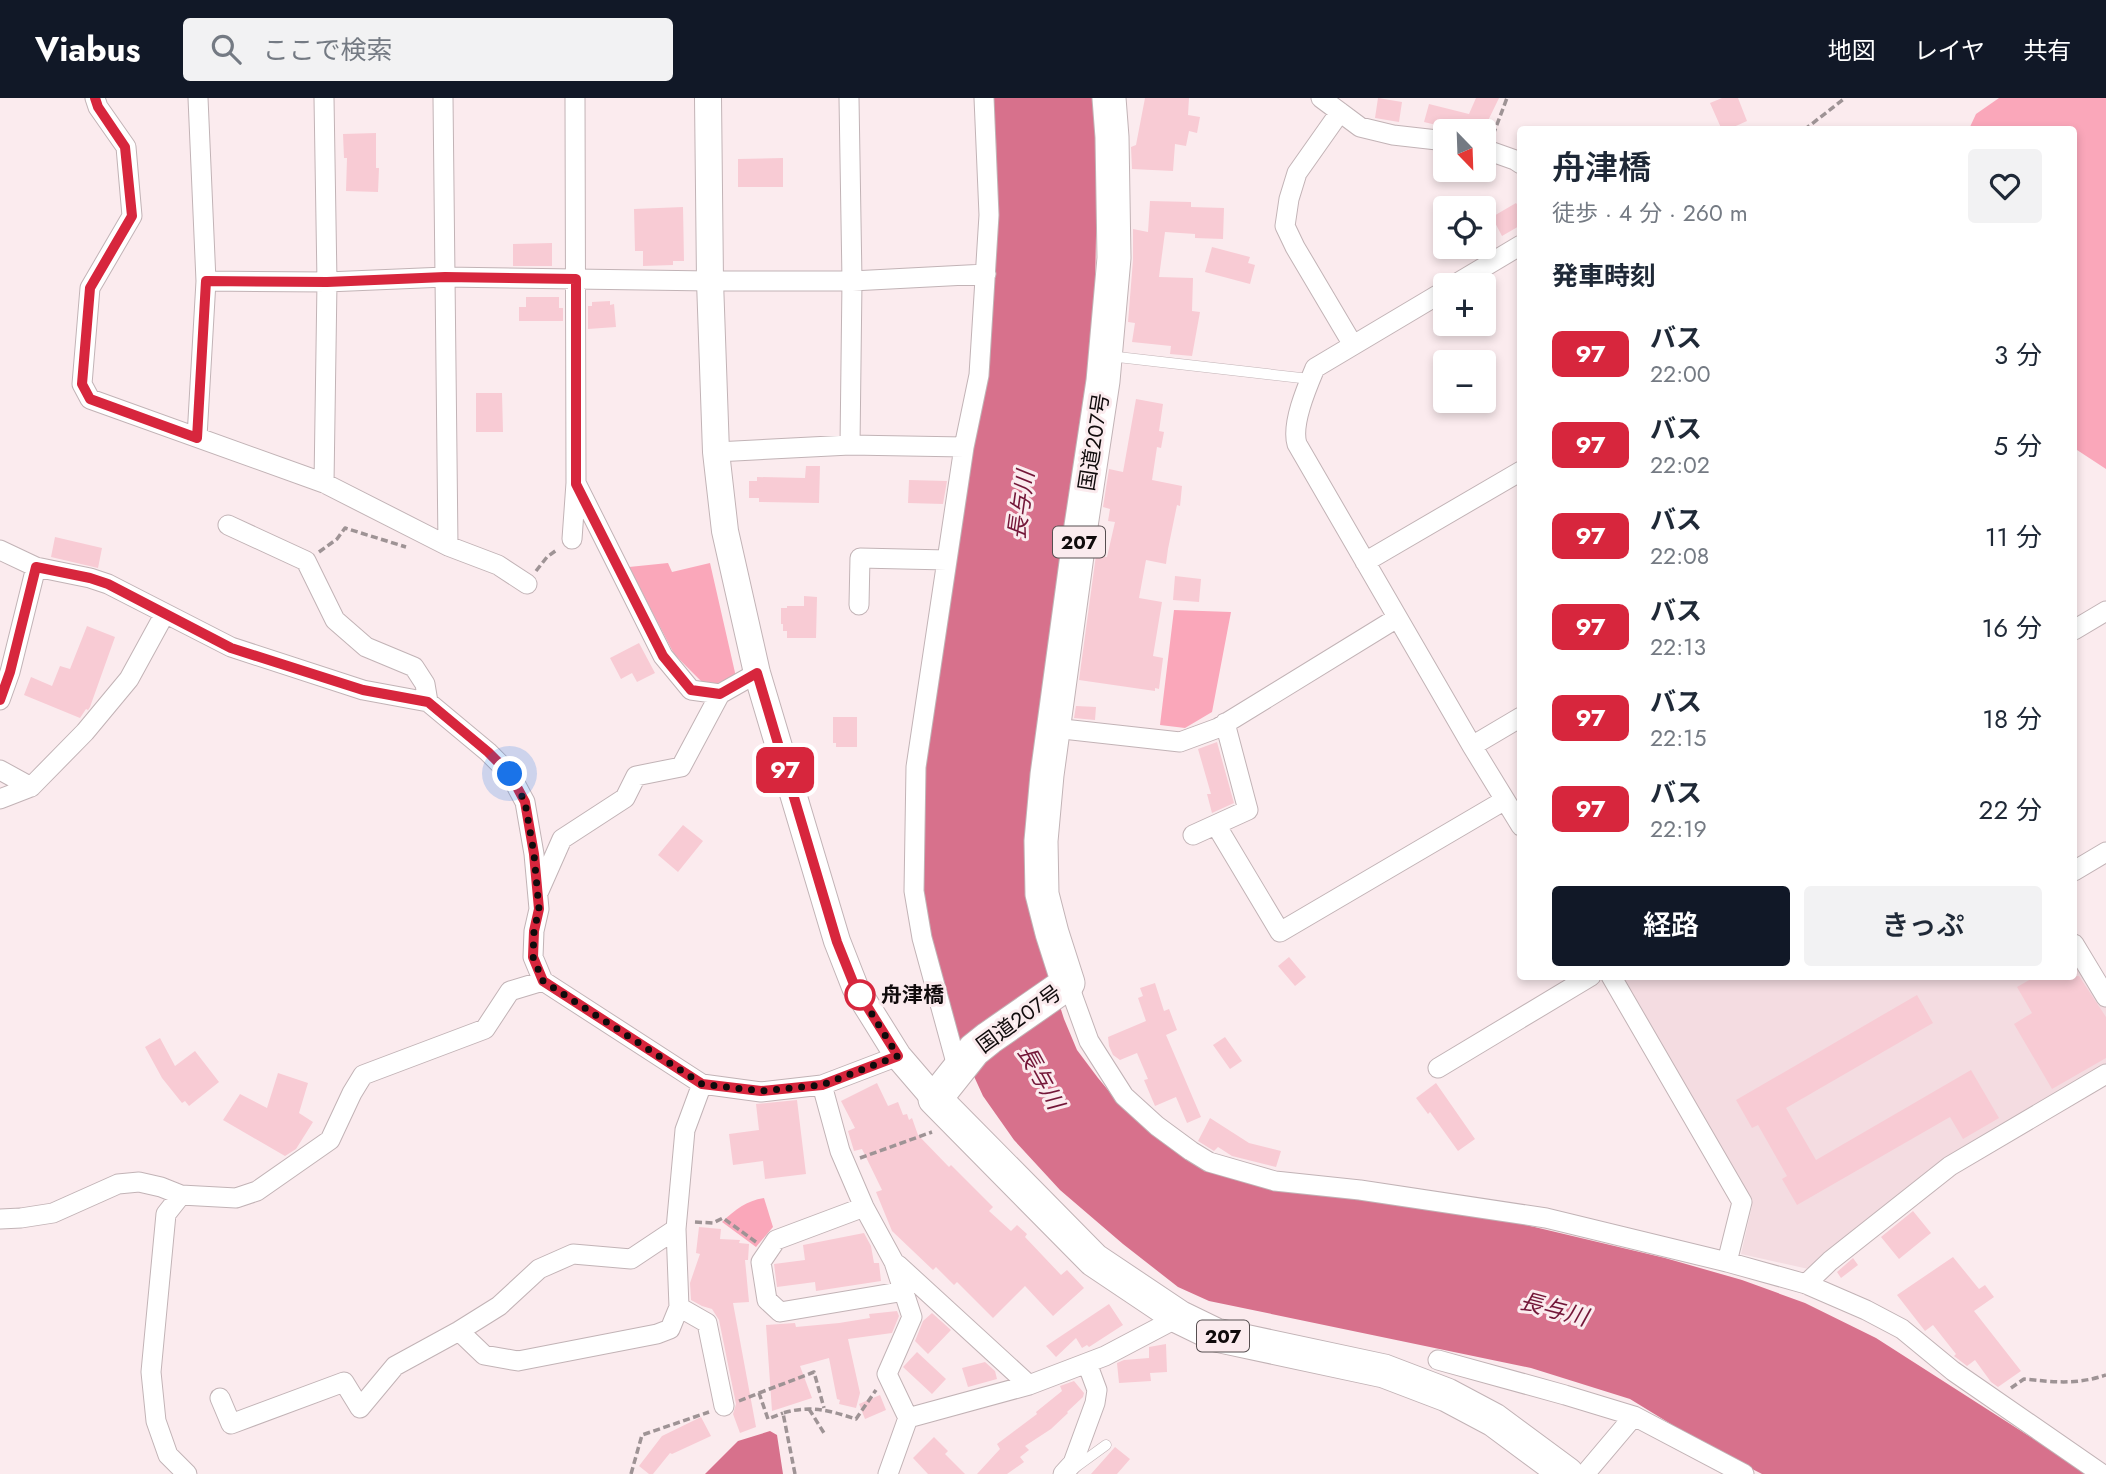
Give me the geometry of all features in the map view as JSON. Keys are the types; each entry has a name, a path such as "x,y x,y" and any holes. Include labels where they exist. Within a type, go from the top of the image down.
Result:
{"highway":[{"name":"国道207号","path":"935,1099 974,1050 1065,986 1042,894 1041,841 1047,775 1103,382 1114,258 1109,98"},
{"name":"207","path":"935,1099 1094,1260 1179,1317 1216,1335 1384,1371 1447,1395 1494,1420 1567,1474"}],"street":[{"path":"95,98 98,107 125,147 132,216 90,288 82,384 90,399 324,483 448,546 498,565 527,584"},
{"path":"197,438 206,281 198,98"},
{"path":"324,98 327,282 324,483"},
{"path":"443,98 448,546"},
{"path":"572,539 576,484 575,98"},
{"path":"708,98 710,281 716,452 725,531 757,673 837,942 855,987 898,1056 935,1099"},
{"path":"849,98 852,281 850,445"},
{"path":"962,1065 922,939 914,891 916,767 964,447 979,375 989,215 984,98"},
{"path":"1321,98 1360,127 1393,135 1433,140"},
{"path":"1339,112 1297,173 1285,226 1353,345"},
{"path":"1496,153 1517,161"},
{"path":"1474,273 1517,247"},
{"path":"206,281 327,282 445,277 852,281 986,274"},
{"path":"1433,298 1315,368 1294,435 1397,618 1517,820"},
{"path":"716,452 850,445 964,447"},
{"path":"1365,562 1517,473"},
{"path":"576,484 663,656 691,690 720,694"},
{"path":"228,524 306,561 335,620 366,647 414,667 425,684 428,702"},
{"path":"0,550 36,567 108,584 231,648 363,690 428,702 510,774 525,802 534,854 539,909 534,931 533,957 543,981 702,1084 761,1091 822,1085 898,1056"},
{"path":"859,605 860,558 947,560"},
{"path":"0,700 10,672 36,567"},
{"path":"2077,628 2106,611"},
{"path":"0,799 31,787 85,733 129,679 164,615"},
{"path":"1054,728 1180,742 1225,723 1397,618"},
{"path":"537,895 562,839 625,799 636,776 681,767 720,694 757,673"},
{"path":"1472,746 1517,719"},
{"path":"1194,835 1248,810 1225,723"},
{"path":"0,771 31,787"},
{"path":"1216,825 1280,932 1505,800"},
{"path":"2077,869 2106,852"},
{"path":"2077,949 2106,997"},
{"path":"1438,1068 1584,980"},
{"path":"1613,980 1742,1202 1727,1262"},
{"path":"0,1219 52,1213 118,1184 139,1182 181,1195 236,1198 257,1191 330,1140 363,1075 485,1029 510,991 543,981"},
{"path":"1065,986 1089,1041 1124,1096 1157,1126 1209,1162 1275,1181 1360,1190 1546,1218 1806,1284 1902,1329 1953,1371 2102,1474"},
{"path":"1806,1284 1830,1261 1950,1166 2106,1074"},
{"path":"459,1331 484,1354 518,1361 657,1334 670,1329 679,1307 676,1225 685,1130 702,1084"},
{"path":"822,1085 845,1163 864,1207 894,1262 912,1317 887,1374 908,1418 888,1474"},
{"path":"181,1195 166,1214 151,1372 156,1421 169,1455 187,1474"},
{"path":"864,1207 776,1240 761,1262 767,1300 780,1312 905,1291"},
{"path":"219,1398 231,1424 344,1382 360,1408 395,1366 499,1306 539,1269 573,1254 631,1259 676,1225"},
{"path":"894,1262 1029,1385"},
{"path":"679,1307 706,1323 724,1406"},
{"path":"908,1418 1029,1385 1105,1356 1179,1317"},
{"path":"1438,1360 1634,1416 1744,1474"},
{"path":"1065,1474 1073,1463 1095,1403 1097,1390 1087,1363"},
{"path":"1585,1474 1634,1416"}],"lane":[{"path":"1105,355 1310,379"},
{"path":"1065,1474 1106,1445"}],"path":[{"path":"1496,125 1507,98"},
{"path":"1809,126 1845,98"},
{"path":"306,561 337,540 345,527 380,538"},
{"path":"527,584 547,557 572,539"},
{"path":"845,1163 958,1123"},
{"path":"676,1225 713,1223 723,1218 769,1251"},
{"path":"631,1474 642,1435 814,1372 824,1409"},
{"path":"759,1393 768,1419 801,1408 824,1409 856,1419 887,1374"},
{"path":"1994,1400 2024,1380 2080,1383 2106,1375"},
{"path":"809,1409 824,1433"},
{"path":"783,1413 795,1474"}],"shaded area":[{"path":"1999,98 2106,98 2106,469 2077,450 2077,126 1970,126 1976,114"},
{"path":"668,563 672,572 710,563 736,677 715,684 704,684 674,654 629,567"},
{"path":"1174,610 1231,612 1212,712 1185,728 1160,725"},
{"path":"2077,954 2106,1002 2106,1070 1813,1270 1741,1254 1752,1206 1620,980 2077,980"},
{"path":"764,1198 773,1227 756,1247 722,1222 741,1206"}],"water":[{"name":"長与川","path":"989,98 1094,98 1098,126 1095,291 1043,953 1077,1050 1098,1078 1118,1102 1204,1167 1446,1206 1665,1258 1742,1280 1805,1303 1876,1338 2088,1474 1762,1474 1705,1445 1630,1399 1531,1368 1209,1301 1178,1287 1123,1244 1060,1190 1014,1140 983,1096 956,1037 934,954 921,888 925,764 944,619 988,366 997,208 996,138"},
{"path":"770,1431 777,1435 783,1474 705,1474 738,1441"}],"building":[{"path":"1145,98 1189,98 1188,115 1200,117 1197,133 1189,131 1186,146 1175,144 1173,171 1132,169 1131,147 1136,145"},
{"path":"1378,98 1402,102 1399,122 1375,118"},
{"path":"1476,98 1499,98 1489,119 1433,119 1433,124 1424,122 1429,104 1469,114"},
{"path":"1722,98 1738,98 1747,121 1736,126 1720,126 1710,103"},
{"path":"376,133 378,192 346,191 347,158 344,158 343,134"},
{"path":"783,158 783,187 738,187 738,159"},
{"path":"1150,201 1191,202 1191,207 1224,208 1223,239 1195,238 1195,234 1165,232 1159,277 1193,278 1192,311 1200,312 1192,356 1170,354 1171,346 1132,342 1135,323 1128,322 1133,229 1148,232"},
{"path":"1516,203 1517,227 1502,236 1496,225 1496,215"},
{"path":"683,207 684,261 673,261 673,265 643,266 643,251 635,251 634,209"},
{"path":"552,243 552,266 513,266 513,244"},
{"path":"1212,247 1250,257 1248,263 1255,265 1250,284 1205,272"},
{"path":"526,297 559,297 559,308 563,308 563,321 519,321 519,307 526,307"},
{"path":"610,301 610,305 614,304 616,327 588,329 588,306 592,306 592,302"},
{"path":"476,393 502,393 503,432 476,432"},
{"path":"1136,399 1163,404 1159,431 1164,432 1161,448 1157,447 1152,480 1182,486 1166,564 1146,560 1139,598 1162,602 1153,656 1163,658 1159,689 1155,688 1155,691 1079,680 1096,555 1107,557 1115,522 1108,521 1110,509 1103,507 1109,469 1123,472"},
{"path":"806,466 820,466 819,503 759,502 759,498 749,498 749,481 757,481 757,477 805,478"},
{"path":"909,480 947,481 943,504 908,503"},
{"path":"55,537 102,548 98,568 51,557"},
{"path":"1175,576 1201,579 1199,602 1173,600"},
{"path":"804,596 817,597 816,638 787,638 787,631 783,631 781,624 781,608 804,606"},
{"path":"87,626 115,637 88,710 86,709 80,718 24,695 31,677 52,686 60,666 70,669"},
{"path":"639,643 655,673 637,682 632,673 621,679 610,658"},
{"path":"1076,706 1096,707 1095,720 1074,718"},
{"path":"833,717 857,717 857,747 836,747 836,743 833,743"},
{"path":"1217,742 1234,803 1212,813 1207,794 1211,794 1198,749"},
{"path":"683,825 703,841 678,872 658,855"},
{"path":"1289,957 1306,977 1295,986 1278,966"},
{"path":"2079,976 2106,1017 2106,1058 2052,1089 2014,1024 2032,1013 2017,987 2029,980 2077,980"},
{"path":"1155,983 1164,1011 1169,1009 1177,1030 1166,1035 1201,1117 1187,1123 1176,1097 1155,1106 1137,1053 1120,1060 1113,1055 1109,1046 1108,1037 1146,1021 1138,998 1143,996 1140,988"},
{"path":"1917,995 1933,1023 1786,1108 1816,1160 1971,1070 1999,1118 1963,1139 1950,1117 1797,1205 1782,1179 1787,1176 1758,1125 1752,1128 1736,1100"},
{"path":"1225,1037 1242,1061 1230,1069 1213,1045"},
{"path":"160,1038 175,1066 195,1051 219,1082 189,1106 185,1101 182,1103 162,1078 145,1047"},
{"path":"278,1073 308,1083 299,1113 313,1122 296,1149 285,1156 223,1120 240,1094 267,1108"},
{"path":"877,1083 888,1106 898,1102 903,1115 907,1114 909,1120 912,1118 918,1135 993,1207 989,1211 1011,1231 1017,1225 1061,1275 1067,1270 1084,1288 1053,1316 1025,1286 993,1318 957,1282 954,1285 936,1267 933,1270 892,1231 876,1192 882,1190 862,1149 854,1151 848,1131 855,1128 841,1101"},
{"path":"1436,1083 1475,1139 1458,1151 1430,1112 1428,1114 1416,1098"},
{"path":"797,1100 806,1174 765,1179 763,1161 733,1165 729,1134 759,1130 756,1104"},
{"path":"1210,1118 1249,1143 1281,1151 1276,1167 1232,1156 1218,1147 1214,1151 1198,1141"},
{"path":"1913,1211 1931,1233 1899,1259 1881,1237"},
{"path":"699,1227 721,1229 720,1239 740,1240 739,1243 749,1244 748,1260 745,1260 749,1302 733,1303 756,1427 740,1433 733,1414 736,1404 719,1320 712,1309 691,1300 690,1283 700,1254 696,1253"},
{"path":"864,1233 871,1246 874,1263 879,1263 881,1281 816,1291 815,1282 777,1287 774,1264 805,1260 803,1245"},
{"path":"1953,1257 1979,1289 1985,1285 1994,1297 1974,1311 2021,1371 1998,1387 1975,1360 1967,1366 1954,1356 1956,1354 1933,1325 1925,1331 1897,1295"},
{"path":"1853,1258 1858,1265 1841,1278 1837,1272"},
{"path":"1109,1304 1123,1325 1089,1347 1087,1345 1082,1348 1076,1338 1056,1357 1046,1346"},
{"path":"897,1311 899,1316 892,1333 848,1339 860,1393 856,1408 839,1404 829,1358 800,1366 812,1398 772,1411 766,1325 795,1323 796,1327 839,1323 870,1318 869,1314"},
{"path":"932,1313 951,1330 928,1354 915,1341 923,1321"},
{"path":"1166,1344 1167,1372 1150,1373 1151,1381 1119,1383 1117,1363 1149,1358 1149,1347"},
{"path":"917,1352 946,1379 932,1394 903,1367"},
{"path":"985,1362 995,1371 997,1379 968,1387 962,1368"},
{"path":"1074,1381 1084,1393 1083,1397 1051,1429 1025,1446 1029,1450 1020,1457 1024,1462 1007,1474 977,1474 1000,1449 997,1444 1062,1391 1060,1386"},
{"path":"880,1395 886,1410 865,1419 859,1404"},
{"path":"701,1417 711,1436 670,1453 653,1474 639,1466 662,1436"},
{"path":"934,1437 948,1451 945,1454 965,1474 928,1474 913,1458"},
{"path":"1115,1447 1130,1459 1117,1474 1091,1474"}],"bus line":[{"name":"97","path":"0,700 10,672 36,567 108,584 231,648 363,690 428,702 510,774 525,802 534,854 539,909 534,931 533,957 543,981 702,1084 761,1091 822,1085 898,1056 855,987 837,942 757,673 720,694 691,690 663,656 576,484 576,279 445,277 327,282 206,281 197,438 90,399 82,384 90,288 132,216 125,147 98,107 95,98"}],"place":[{"name":"舟津橋","path":"860,995"}],"route":[{"path":"510,774 525,802 534,854 539,909 534,931 533,957 543,981 702,1084 761,1091 822,1085 898,1056 855,987 860,995"}]}
